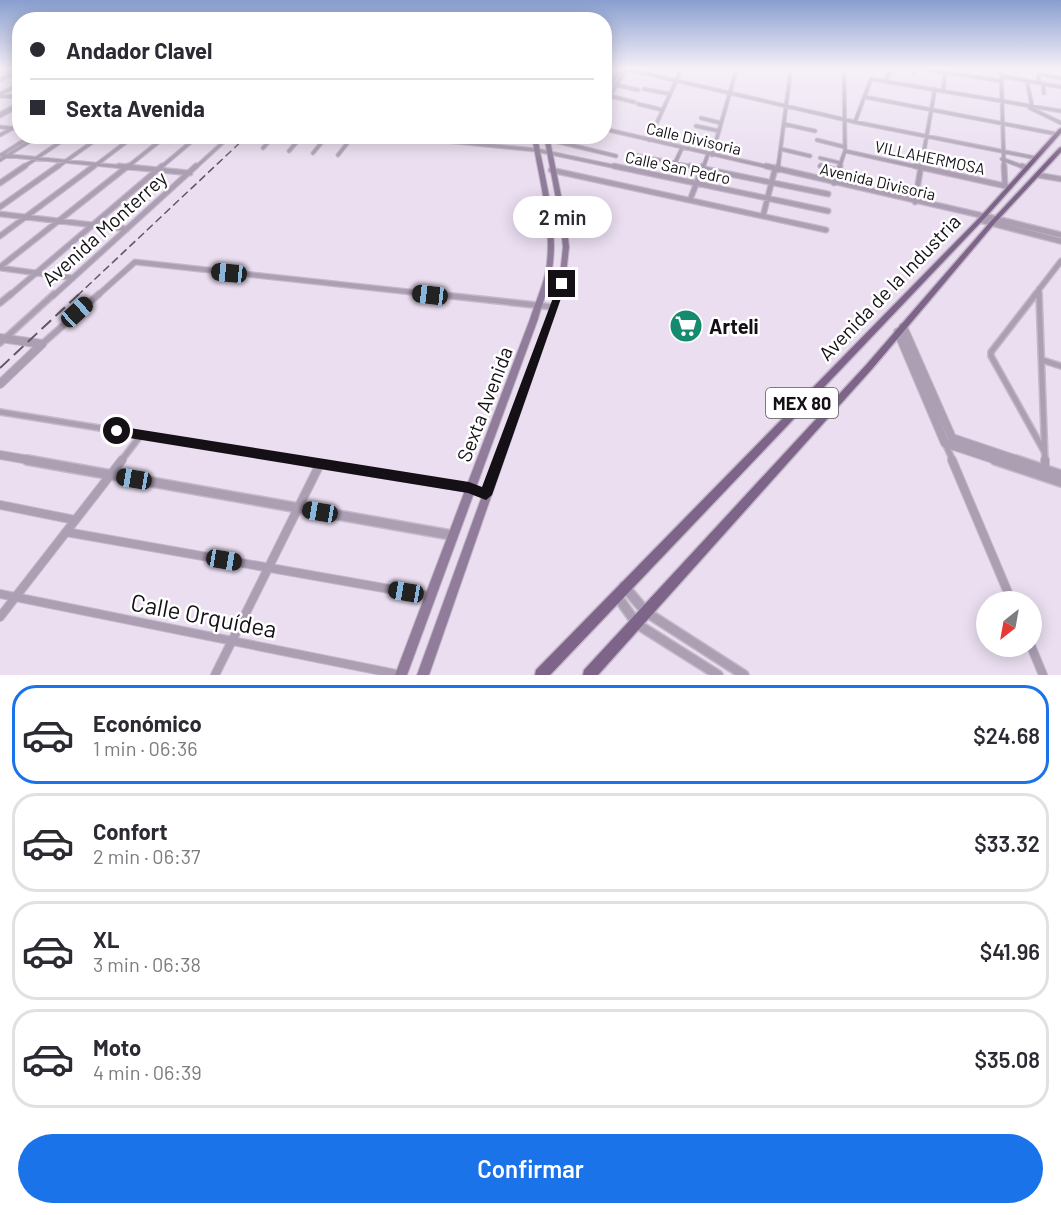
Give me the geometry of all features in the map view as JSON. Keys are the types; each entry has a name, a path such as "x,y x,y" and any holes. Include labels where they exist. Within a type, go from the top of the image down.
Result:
{"main road":[{"name":"Avenida de la Industria","path":"542,675 624,586 1007,186 1027,168 1059,132"},
{"name":"Sexta Avenida","path":"401,675 451,535 538,307 549,271 550,221 535,144"},
{"name":"Sexta Avenida","path":"423,675 562,284 566,247 563,220 547,144"},
{"name":"Avenida de la Industria","path":"589,675 1061,148"},
{"path":"1036,158 1045,166"}],"street":[{"path":"624,100 663,110"},
{"path":"649,140 668,100"},
{"path":"690,200 710,154 728,100"},
{"path":"760,100 855,122 1036,158"},
{"path":"763,216 777,170 787,100"},
{"path":"834,183 845,149 845,100"},
{"path":"855,122 864,100"},
{"path":"879,100 1059,132"},
{"path":"915,202 933,100"},
{"path":"992,100 1061,111"},
{"path":"1031,100 1032,106"},
{"path":"1001,101 1002,159 1007,186"},
{"path":"1023,105 1061,123"},
{"path":"701,118 721,123"},
{"path":"784,124 815,131"},
{"path":"696,126 718,131"},
{"path":"0,128 12,129"},
{"path":"0,135 12,129"},
{"name":"Calle Divisoria","path":"612,131 777,170"},
{"path":"817,140 845,149"},
{"path":"1,155 18,144"},
{"path":"0,160 25,144"},
{"path":"0,183 57,144"},
{"path":"0,207 90,144"},
{"path":"0,236 123,144"},
{"path":"0,268 156,144"},
{"path":"0,303 189,144"},
{"name":"Avenida Monterrey","path":"2,340 221,144"},
{"path":"263,148 267,144"},
{"path":"289,151 295,144"},
{"path":"313,153 320,144"},
{"path":"338,155 347,144"},
{"name":"Calle San Pedro","path":"476,144 548,152 828,211"},
{"path":"569,144 616,156"},
{"path":"675,163 682,148"},
{"path":"781,149 810,156"},
{"name":"VILLAHERMOSA","path":"845,149 1007,186"},
{"path":"1,155 190,173"},
{"path":"635,155 828,194"},
{"path":"820,158 841,163"},
{"path":"1002,159 1027,168"},
{"path":"820,166 838,171"},
{"path":"551,170 826,230"},
{"name":"Avenida Divisoria","path":"777,170 979,217"},
{"path":"1037,174 1061,179"},
{"path":"0,214 128,229"},
{"path":"979,217 1061,242"},
{"path":"993,222 1061,235"},
{"path":"1044,451 991,356 991,352 1061,261"},
{"path":"0,384 135,262 553,307"},
{"path":"0,268 73,278"},
{"path":"1039,290 1045,470"},
{"path":"900,330 948,441 1008,591"},
{"path":"2,340 42,344"},
{"path":"1042,360 1061,366"},
{"path":"0,412 469,488 486,495"},
{"path":"0,617 141,435"},
{"path":"948,441 1045,470 1059,478"},
{"path":"948,441 1059,478"},
{"path":"0,455 451,535"},
{"path":"215,675 320,464"},
{"path":"0,505 75,520"},
{"path":"66,532 429,596"},
{"path":"624,586 646,612 744,675"},
{"name":"Calle Orquídea","path":"0,594 401,675"},
{"path":"617,596 637,624 718,675"},
{"path":"1036,657 1043,675"}],"railway":[{"path":"77,296 238,144"},
{"path":"0,368 79,294"}],"place":[{"name":"Arteli","path":"686,326"}],"route":[{"path":"117,431 469,488 486,495 562,284"}]}
